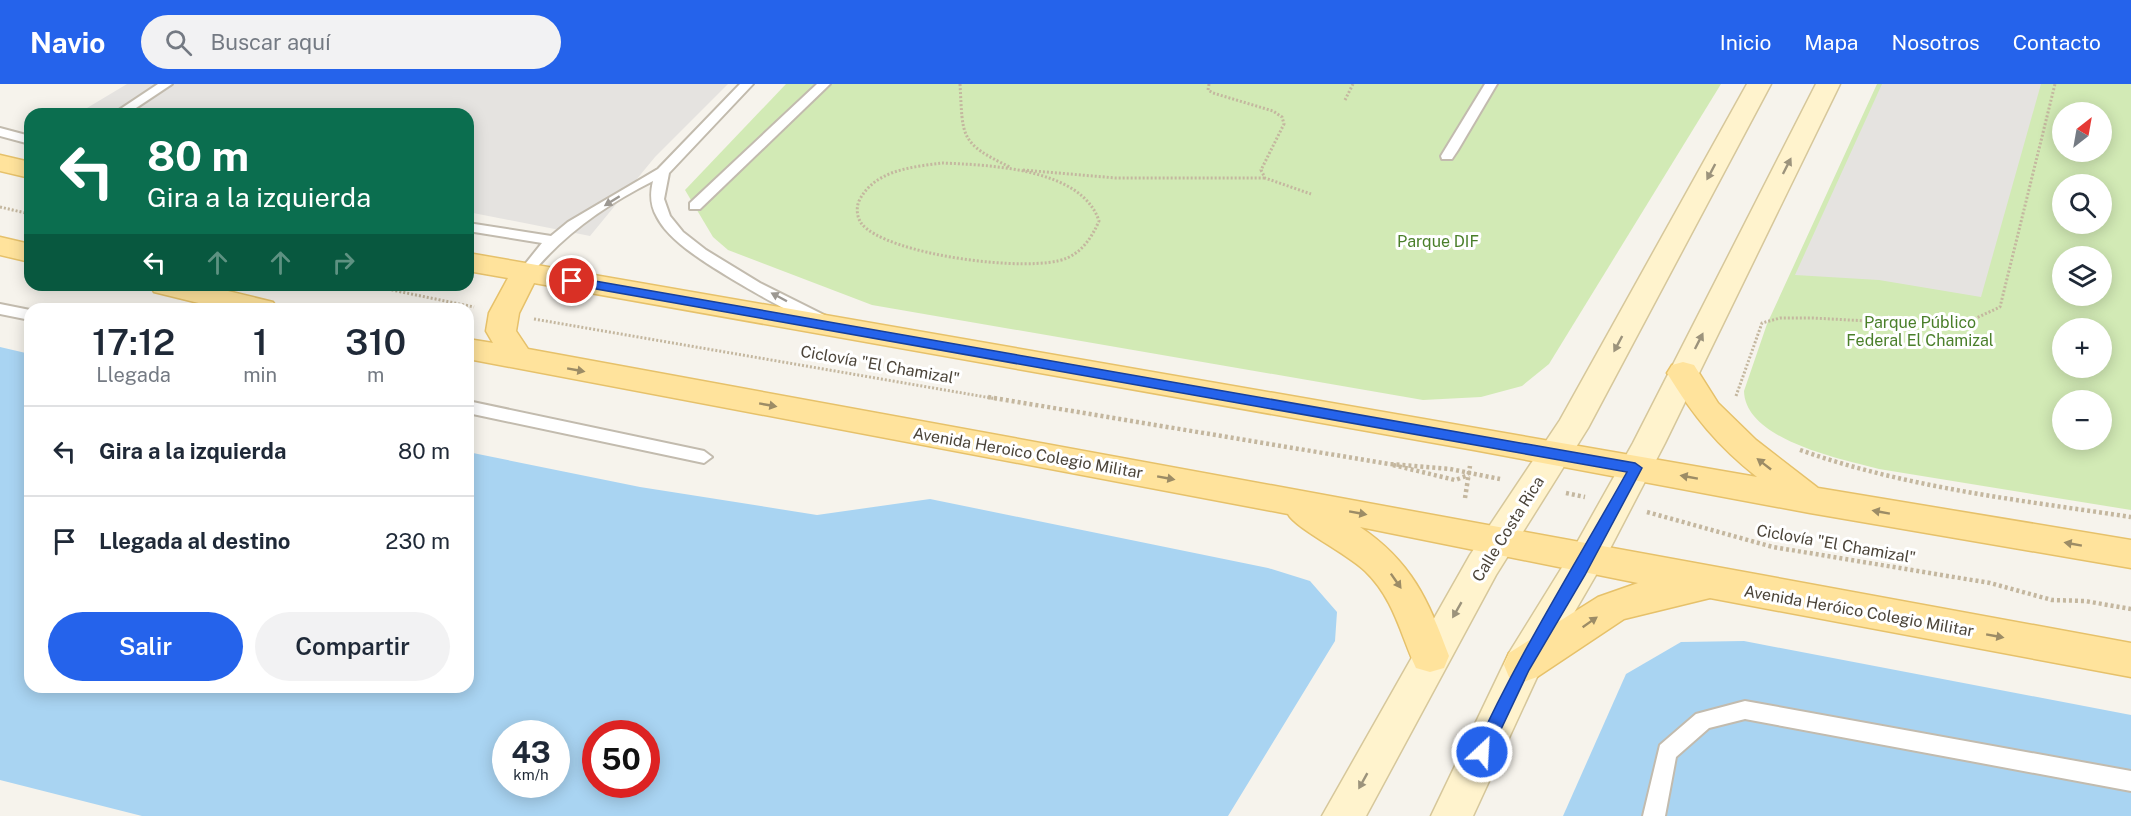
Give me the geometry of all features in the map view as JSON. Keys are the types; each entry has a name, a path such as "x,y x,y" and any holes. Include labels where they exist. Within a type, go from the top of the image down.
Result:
{"main road":[{"name":"Calle Costa Rica","path":"1343,816 1431,656 1499,540 1572,428 1759,84"},
{"path":"1452,816 1523,665 1587,558 1635,468 1828,84"},
{"path":"0,164 24,169"},
{"path":"0,246 24,252"},
{"path":"474,263 1810,500 2131,554"},
{"path":"518,359 501,331 504,313 525,273"},
{"path":"189,291 238,303"},
{"name":"Avenida Heroico Colegio Militar","path":"474,350 1281,499 1587,558"},
{"path":"1683,373 1707,411 1744,449 1810,500"},
{"path":"1281,499 1334,528 1370,553 1391,574 1408,599 1431,656"},
{"name":"Avenida Heróico Colegio Militar","path":"1587,558 1720,585 2131,660"},
{"path":"1523,665 1611,608 1663,593 1720,585"}],"lane":[{"path":"128,108 166,84"},
{"path":"525,273 544,249 573,225 644,181 663,172 747,84"},
{"path":"695,207 824,84"},
{"path":"1447,156 1463,136 1477,104 1491,84"},
{"path":"0,132 24,138"},
{"path":"663,172 657,200 668,226 682,240 719,265 831,325"},
{"path":"474,228 556,241"},
{"path":"0,309 24,314"},
{"path":"474,409 704,457"},
{"path":"1654,816 1667,752 1703,720 1745,710 2131,781"}],"path":[{"path":"960,84 964,139 976,152 1013,169 1048,178 1077,191 1092,203 1100,221 1092,238 1079,251 1059,262 1001,264 900,246 875,235 861,224 856,210 862,192 878,178 905,168 942,163 1013,169 1116,178 1265,178 1311,194"},
{"path":"1209,84 1208,90 1213,93 1273,111 1282,117 1284,124 1261,170 1265,178"},
{"path":"1345,100 1353,84"},
{"path":"1735,398 1762,323 1780,318 1813,318 1959,326 1970,324 1978,317 2000,307 2055,84"},
{"path":"0,207 24,213"},
{"name":"Ciclovía \"El Chamizal\"","path":"397,291 455,303"},
{"name":"Ciclovía \"El Chamizal\"","path":"474,307 598,332 1389,464 1450,469 1469,475 1616,504 1773,547 1990,583 2052,600 2085,601 2131,609"},
{"path":"1790,447 1839,466 1895,480 2131,517"},
{"path":"1465,498 1471,459"},
{"name":"Ciclovía \"El Chamizal\"","path":"1389,464 1409,471 1455,480 1469,475"}],"green space":[{"name":"Parque DIF","path":"786,84 1721,84 1549,364 1522,386 1481,397 1423,400 872,305 728,250 713,237 685,190"},
{"name":"Parque Público Federal El Chamizal","path":"1877,84 2131,84 2131,510 1879,469 1820,453 1777,435 1760,422 1749,408 1744,391 1767,324"}],"shaded area":[{"path":"127,84 728,84 655,157 590,236 474,213 474,108 87,108"},
{"path":"1882,84 2041,84 1981,297 1879,280 1795,275"}],"water":[{"path":"0,347 24,353 24,693 474,693 474,453 640,487 817,515 930,499 1268,568 1310,581 1337,612 1335,641 1228,816 142,816 0,780"},
{"path":"1744,641 2131,715 2131,816 1563,816 1626,674 1681,642"}],"route":[{"path":"572,281 1635,468 1580,571 1523,665 1482,752"}]}
